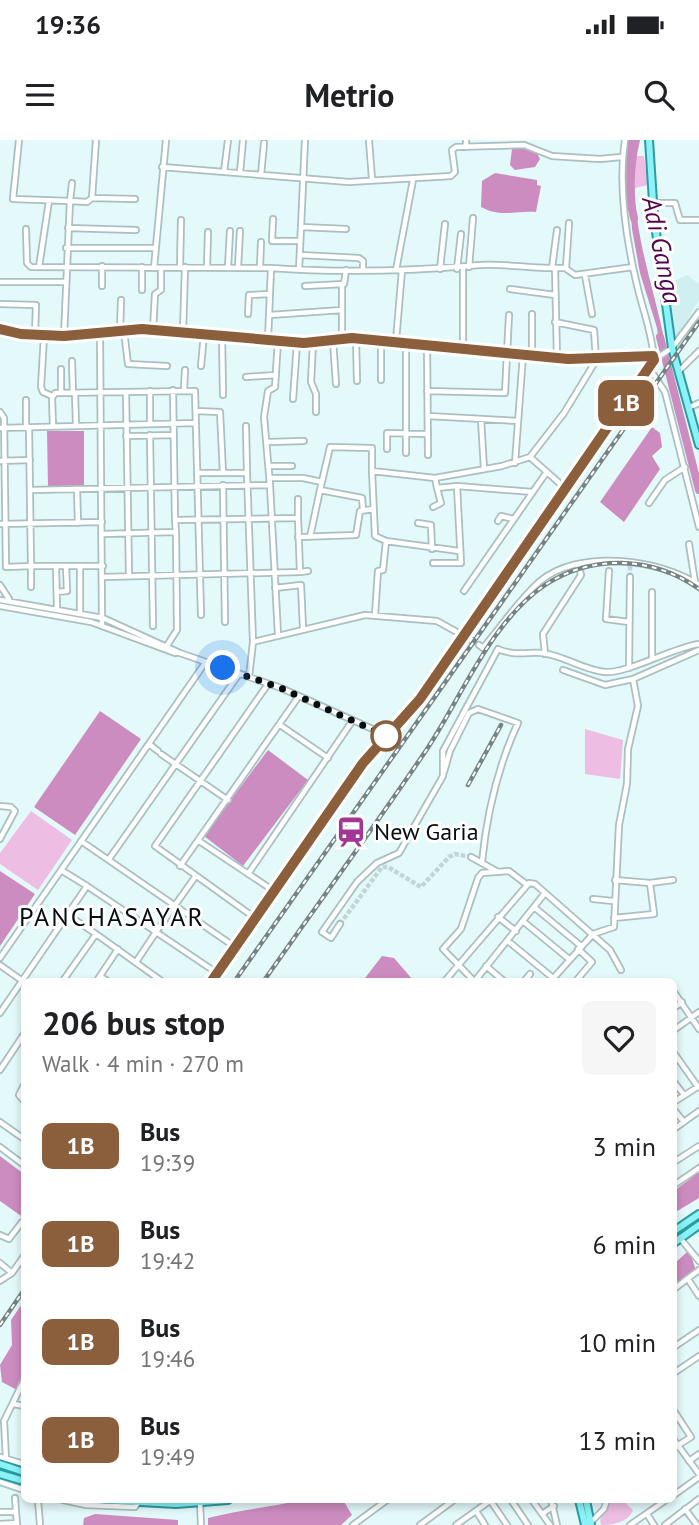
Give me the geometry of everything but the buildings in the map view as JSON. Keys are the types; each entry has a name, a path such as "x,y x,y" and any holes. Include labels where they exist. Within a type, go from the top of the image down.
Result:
{"main road":[{"path":"649,140 653,203 672,348 699,445"},
{"path":"677,1227 699,1214"},
{"path":"677,1240 699,1225"},
{"path":"0,1464 21,1471"},
{"path":"0,1474 21,1480"},
{"path":"580,1503 589,1524"},
{"path":"586,1503 589,1524"}],"street":[{"path":"19,140 13,199 88,202 92,198 96,140"},
{"path":"153,268 166,140"},
{"path":"225,172 228,140"},
{"path":"240,173 243,140"},
{"path":"299,270 301,178 305,140"},
{"path":"369,140 372,179"},
{"path":"466,147 467,140"},
{"path":"214,978 386,735 410,712 655,357 654,341 633,267 621,157 625,140"},
{"path":"261,175 264,143"},
{"path":"162,167 341,182 372,179 413,180 454,174 452,150 456,147 524,145 552,156 600,159 621,157"},
{"path":"396,341 399,270 413,180"},
{"path":"64,336 64,282 72,183"},
{"path":"92,198 135,200"},
{"path":"39,267 49,201"},
{"path":"653,203 675,203 680,220 699,220"},
{"path":"463,269 473,218"},
{"path":"273,219 272,241 300,241"},
{"path":"181,220 183,332"},
{"path":"569,223 566,269 570,275 633,267"},
{"path":"440,269 445,224"},
{"path":"301,227 346,229"},
{"path":"68,228 136,230"},
{"path":"26,229 27,263 31,267 566,269"},
{"path":"556,358 554,268 557,230"},
{"path":"228,267 230,231"},
{"path":"238,267 240,231"},
{"path":"207,267 208,232"},
{"path":"461,234 463,348"},
{"path":"260,267 261,242"},
{"path":"66,248 155,248"},
{"path":"300,255 359,258 363,261 363,270"},
{"path":"102,266 102,286"},
{"path":"142,267 142,290"},
{"path":"153,330 155,294 160,290 161,268"},
{"path":"268,340 271,268"},
{"path":"305,286 342,284 346,282 346,270"},
{"path":"585,275 593,314"},
{"path":"0,282 64,282"},
{"path":"342,284 342,339"},
{"path":"510,289 555,295"},
{"path":"248,314 249,296 270,294"},
{"path":"121,300 122,331 128,364 167,366"},
{"path":"0,304 36,305 35,335"},
{"path":"269,315 342,310"},
{"path":"0,329 44,336 153,330 298,343 356,338 533,356 596,359 655,357 672,348 699,312"},
{"path":"533,314 533,356"},
{"path":"428,391 505,393 509,315"},
{"path":"372,471 435,478 514,463 530,457 564,413 596,359 594,330 555,322"},
{"path":"201,366 204,334"},
{"path":"100,335 102,625"},
{"path":"222,335 223,395"},
{"path":"44,336 41,387 43,392 52,396 61,393 195,391 201,615"},
{"path":"356,338 357,381"},
{"path":"333,340 336,384"},
{"path":"381,340 381,380"},
{"path":"278,341 274,388 268,392 264,415 268,442 278,635"},
{"path":"406,342 406,453"},
{"path":"293,399 298,343"},
{"path":"313,343 312,382 316,412"},
{"path":"427,344 428,455"},
{"path":"679,371 699,351"},
{"path":"514,463 523,355"},
{"path":"72,361 76,425"},
{"path":"649,368 665,393 699,527"},
{"path":"61,369 61,393"},
{"path":"184,390 185,370"},
{"path":"246,377 276,375"},
{"path":"165,648 177,630 173,390"},
{"path":"150,391 150,423"},
{"path":"125,392 129,576"},
{"path":"52,396 53,426"},
{"path":"26,400 32,524 31,587"},
{"path":"690,407 699,403"},
{"path":"197,411 218,411 221,415 223,473"},
{"path":"0,412 4,415 2,461 6,566 103,566"},
{"path":"428,416 518,421"},
{"path":"481,419 484,469"},
{"path":"2,428 196,423"},
{"path":"246,426 253,642 249,677"},
{"path":"387,449 387,433 428,434"},
{"path":"150,435 153,626"},
{"path":"126,436 174,435"},
{"path":"268,442 304,441"},
{"path":"310,537 330,447 372,449 375,536 386,541 459,551"},
{"path":"530,457 566,489"},
{"path":"2,461 30,460"},
{"path":"269,466 292,466"},
{"path":"649,503 665,480 685,467"},
{"path":"198,473 247,473"},
{"path":"464,591 546,473"},
{"path":"31,490 247,485 303,478 322,482"},
{"path":"433,508 442,503 435,478"},
{"path":"223,485 225,622"},
{"path":"437,488 457,486 533,492"},
{"path":"433,564 460,565 463,554 459,551 457,486"},
{"path":"77,489 78,523"},
{"path":"320,491 362,498 363,509"},
{"path":"298,499 300,572"},
{"path":"298,537 356,536 359,513 363,509 373,509"},
{"path":"498,521 501,516 514,519"},
{"path":"176,520 298,518"},
{"path":"3,524 102,522"},
{"path":"418,523 431,524 432,549"},
{"path":"102,534 176,532"},
{"path":"375,615 379,571 383,570 386,541"},
{"path":"689,544 697,584"},
{"path":"479,645 483,648 541,580 579,566 617,560 656,564 697,584"},
{"path":"56,566 57,609"},
{"path":"57,592 67,591 66,566"},
{"path":"80,566 85,621"},
{"path":"545,653 542,637 581,575 579,566"},
{"path":"103,577 308,571"},
{"path":"609,571 606,619 629,622"},
{"path":"629,668 630,577"},
{"path":"275,588 301,585 303,628"},
{"path":"0,586 10,603"},
{"path":"652,592 652,657"},
{"path":"0,600 102,625 268,683 386,735"},
{"path":"0,606 10,603 103,618 165,648"},
{"path":"253,642 349,617 375,615 437,621 473,641"},
{"path":"443,776 443,751 499,649 518,654 545,653 606,672 629,668 678,647 699,643"},
{"path":"563,670 605,685 633,679 699,650"},
{"path":"0,958 205,663"},
{"path":"109,859 239,674"},
{"path":"553,978 593,934 610,929 614,918 618,825 627,784 628,749 637,714 633,679"},
{"path":"255,918 155,846 268,683"},
{"path":"180,866 229,800 299,696"},
{"path":"340,924 331,938 322,932 357,882 377,863 399,853 443,776 450,751 468,713 478,709 518,723 501,760 488,810 482,862"},
{"path":"248,873 353,720"},
{"path":"280,725 328,758"},
{"path":"149,744 229,800"},
{"path":"0,806 11,807 15,811 3,828 0,839"},
{"path":"81,841 235,947"},
{"path":"199,841 274,891"},
{"path":"471,857 498,872"},
{"path":"61,870 217,973"},
{"path":"470,978 445,953 445,946 461,929 480,875 509,871 526,884 535,884 593,934 610,950 621,970"},
{"path":"136,962 195,877"},
{"path":"615,880 650,883 673,880"},
{"path":"614,918 654,914 650,883"},
{"path":"447,978 526,884"},
{"path":"26,978 87,887"},
{"path":"477,978 545,893"},
{"path":"593,899 613,901"},
{"path":"534,907 592,962 578,978"},
{"path":"68,915 158,978"},
{"path":"498,917 516,931"},
{"path":"524,922 569,959"},
{"path":"65,978 96,934"},
{"path":"508,941 549,978"},
{"path":"103,978 100,976 118,949"},
{"path":"0,965 21,979"},
{"path":"486,966 500,978"},
{"path":"527,978 530,974"},
{"path":"0,1013 21,985"},
{"path":"677,996 699,1029"},
{"path":"677,1006 682,1002"},
{"path":"677,1028 699,1012"},
{"path":"0,1070 21,1038"},
{"path":"677,1057 698,1086 677,1100"},
{"path":"677,1086 684,1095"},
{"path":"677,1127 699,1111"},
{"path":"677,1114 684,1122"},
{"path":"0,1122 21,1137"},
{"path":"677,1160 699,1146"},
{"path":"0,1147 21,1163"},
{"path":"677,1183 699,1168"},
{"path":"0,1235 9,1239 21,1223"},
{"path":"680,1238 699,1261"},
{"path":"0,1281 12,1273 21,1260"},
{"path":"0,1263 12,1273"},
{"path":"677,1287 699,1270"},
{"path":"687,1279 699,1296"},
{"path":"677,1345 699,1330"},
{"path":"677,1371 699,1356"},
{"path":"21,1387 3,1431 3,1458 21,1463"},
{"path":"14,1404 21,1405"},
{"path":"677,1416 691,1437 677,1443"},
{"path":"677,1446 699,1476 677,1493"},
{"path":"690,1461 699,1454"},
{"path":"0,1482 21,1489"},
{"path":"0,1524 17,1524 15,1498"},
{"path":"665,1525 699,1499"},
{"path":"38,1503 40,1525"},
{"path":"85,1503 135,1507 138,1503"},
{"path":"201,1503 201,1525"},
{"path":"353,1525 383,1503"},
{"path":"419,1525 428,1523 451,1503"},
{"path":"456,1525 486,1503"},
{"path":"492,1503 507,1525"},
{"path":"513,1503 528,1525"},
{"path":"534,1503 550,1525"},
{"path":"552,1503 557,1525"},
{"path":"589,1524 604,1509 606,1503"},
{"path":"630,1525 662,1503"},
{"path":"542,1514 554,1506"},
{"path":"685,1508 697,1525"},
{"path":"475,1511 485,1525"},
{"path":"0,1513 16,1512"},
{"path":"647,1514 654,1525"},
{"path":"672,1519 676,1525"}],"shaded area":[{"path":"632,140 640,140 636,166 637,217 665,343 660,349 657,328 640,273 632,229 628,181"},
{"path":"527,147 536,151 540,159 535,167 515,170 510,165 512,149"},
{"path":"635,156 644,156 648,185 635,188"},
{"path":"495,173 537,180 537,185 541,186 536,212 502,213 481,207 482,181"},
{"path":"687,275 699,284 699,300 674,342 668,284"},
{"path":"652,427 660,433 662,447 652,456 660,469 624,522 600,502"},
{"path":"47,431 84,431 84,488 48,488"},
{"path":"100,711 141,739 75,835 34,807"},
{"path":"585,729 623,740 620,779 585,774"},
{"path":"268,750 308,780 243,866 204,836"},
{"path":"31,811 72,840 38,890 0,864 0,853"},
{"path":"0,871 35,894 0,946"},
{"path":"382,956 394,958 411,978 365,978"},
{"path":"0,1156 21,1172 21,1216 0,1201"},
{"path":"699,1172 699,1198 677,1211 677,1189"},
{"path":"687,1252 691,1255 696,1271 677,1285 677,1261"},
{"path":"21,1305 21,1378 17,1390 2,1382 0,1365 12,1345 11,1320"},
{"path":"286,1503 345,1503 352,1515 341,1525 208,1525 208,1518"},
{"path":"609,1503 625,1503 633,1510 620,1522 601,1525 600,1520"},
{"path":"95,1514 178,1520 178,1525 83,1525 84,1518"}],"waterway":[{"name":"Adi Ganga","path":"631,140 627,187 634,218"},
{"name":"Adi Ganga","path":"660,337 699,490"}],"tunnel":[{"path":"630,561 630,577"},
{"path":"340,924 382,867 388,867 421,887 449,857 455,854 471,857"}],"railway":[{"path":"237,978 699,322"},
{"path":"266,978 425,752 492,640 526,601 545,585 563,575 602,564 622,563 662,570 699,589"},
{"path":"468,785 501,725"},
{"path":"0,1325 21,1294"}],"bus line":[{"name":"1B","path":"0,329 40,336 104,335 142,329 293,343 352,338 416,342 568,359 653,356 654,360 603,437 420,699 363,763 214,978"}],"place":[{"name":"New Garia","path":"351,832"}],"district":[{"name":"PANCHASAYAR","path":"112,917"}],"route":[{"path":"223,668 281,688 386,736"}]}
